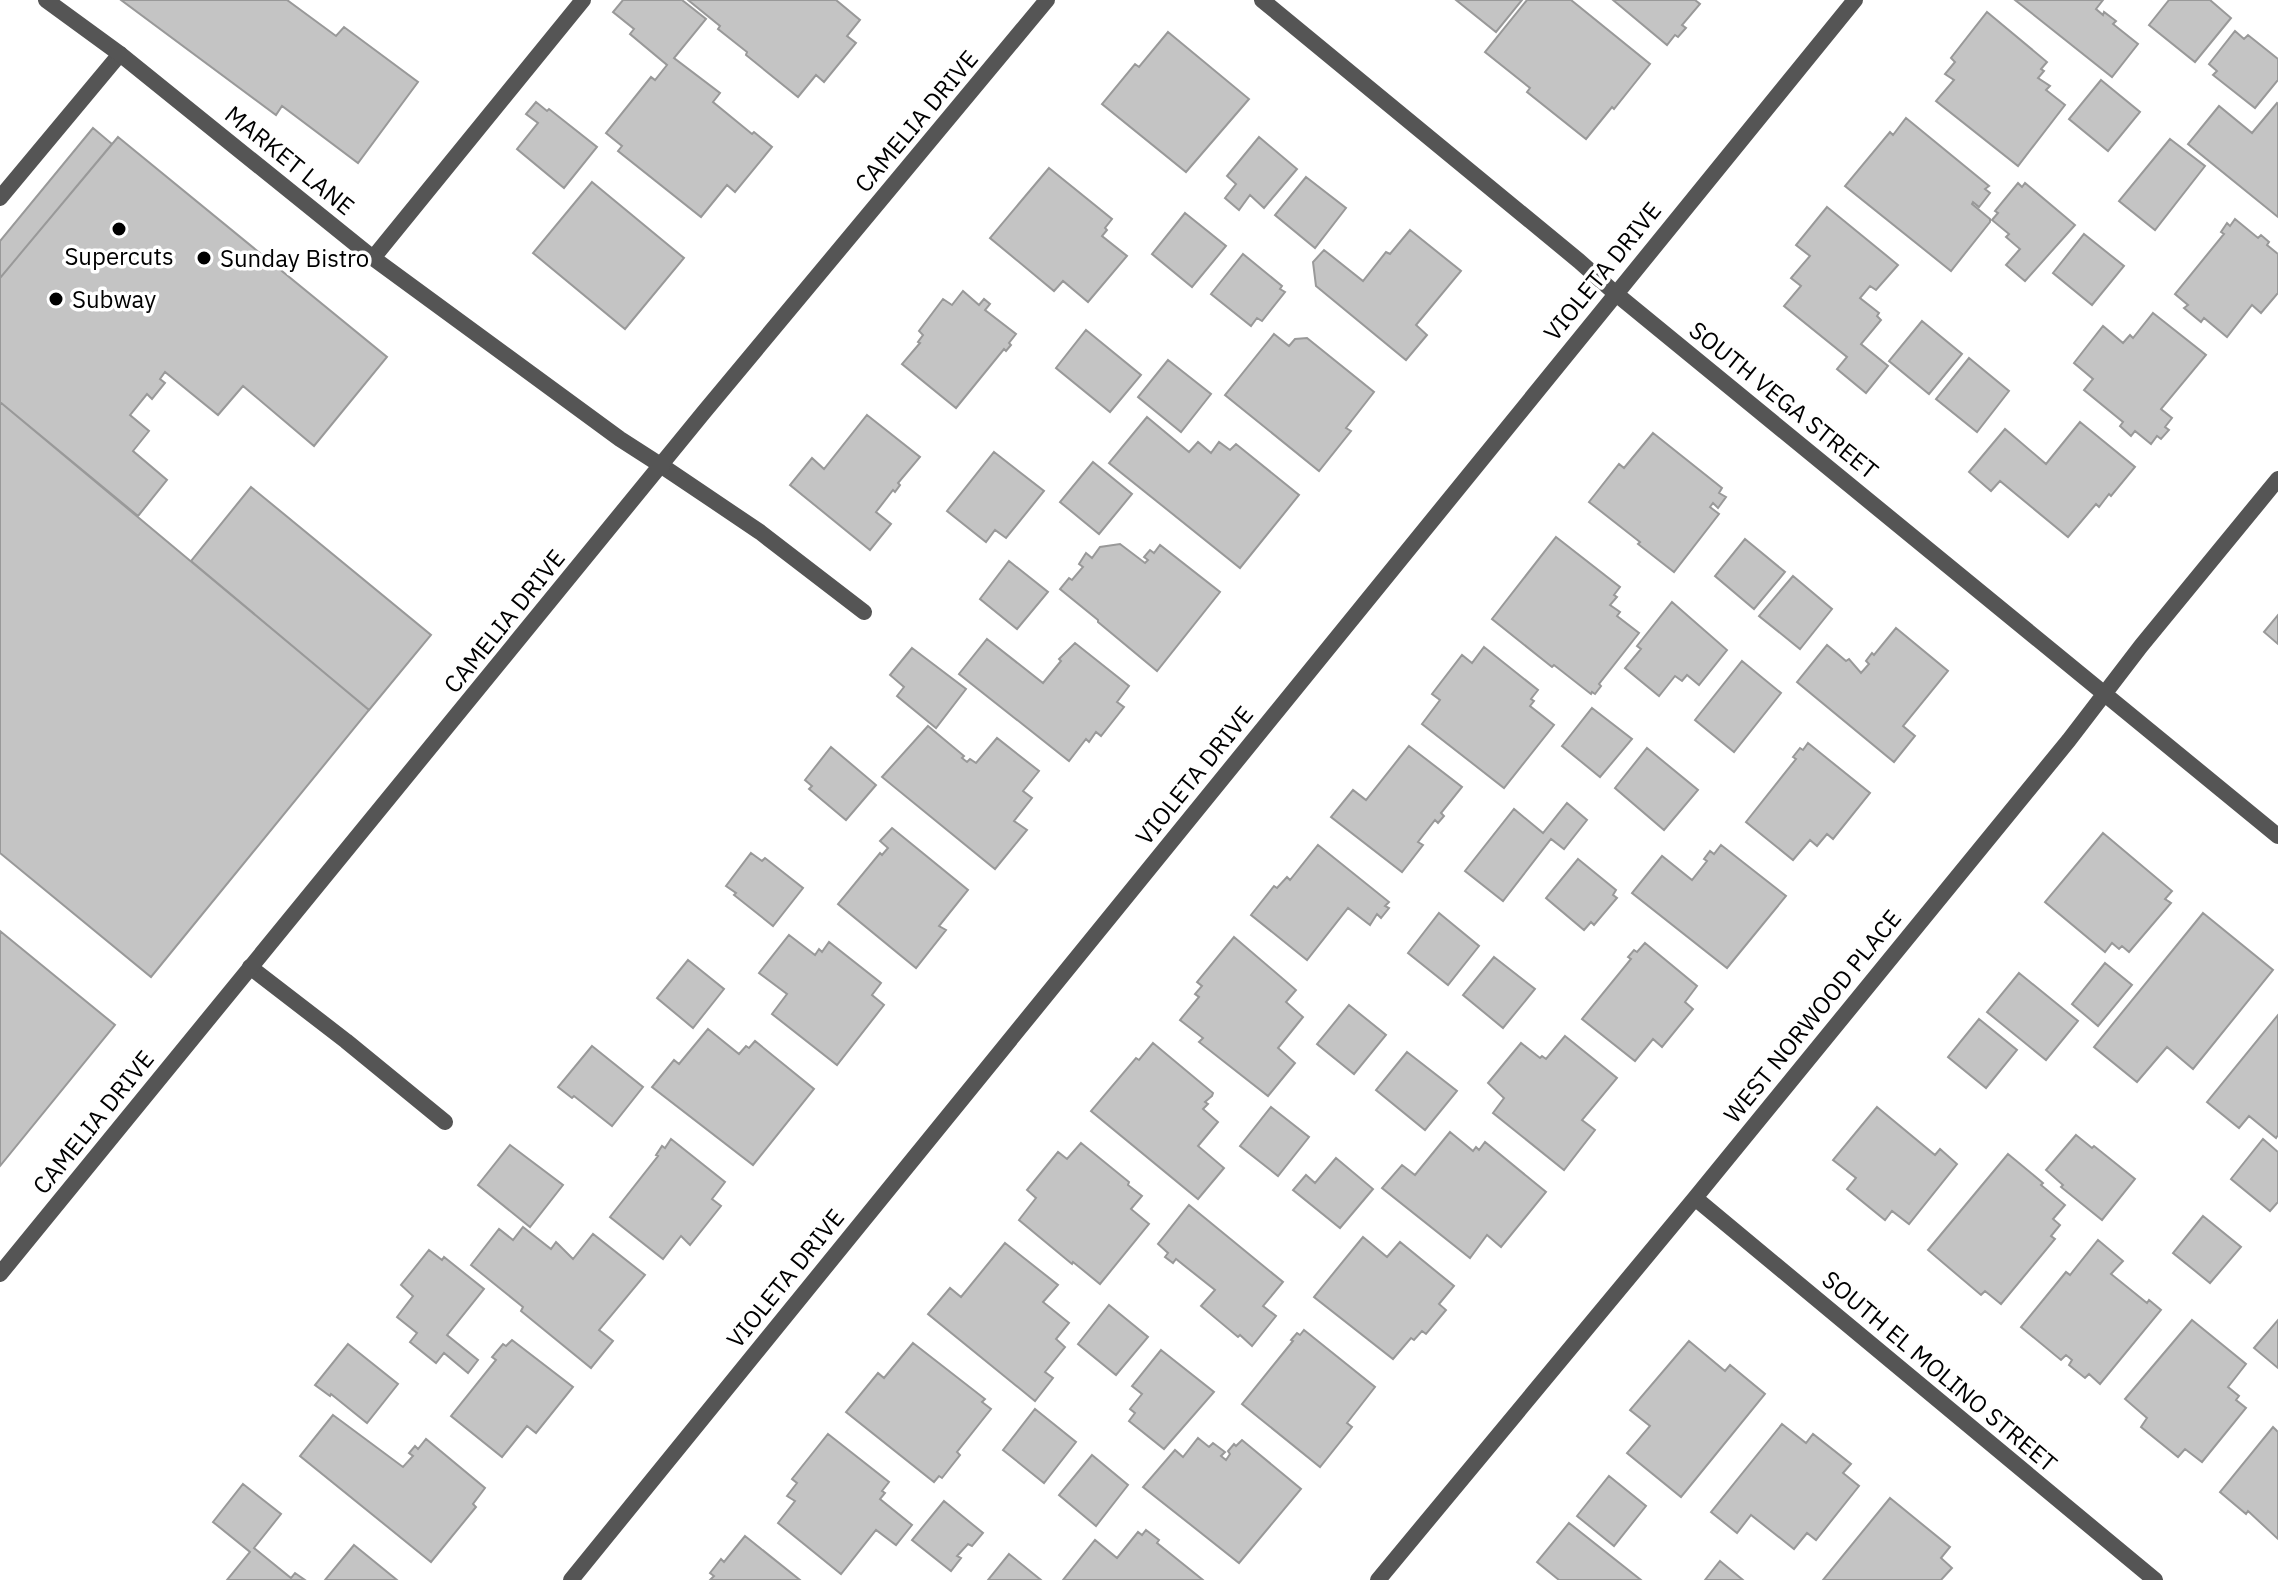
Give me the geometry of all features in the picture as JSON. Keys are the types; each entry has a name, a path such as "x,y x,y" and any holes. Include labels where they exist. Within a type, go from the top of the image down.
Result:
{"street":[{"name":"MARKET LANE","path":"46,0 120,54 373,258 620,439 760,532 864,612"},
{"path":"373,258 583,0"},
{"name":"CAMELIA DRIVE","path":"0,1274 1047,0"},
{"name":"SOUTH VEGA STREET","path":"1262,0 2278,836"},
{"name":"VIOLETA DRIVE","path":"571,1580 1855,0"},
{"path":"0,198 120,54"},
{"name":"WEST NORWOOD PLACE","path":"1378,1580 1695,1198 2278,479"},
{"path":"250,967 445,1122"},
{"name":"SOUTH EL MOLINO STREET","path":"1695,1198 2155,1580"}],"building":[{"path":"121,0 287,0 336,36 344,27 418,82 358,163 282,106 276,115"},
{"path":"623,0 682,0 706,19 674,58 720,93 713,102 772,147 735,192 727,185 701,217 618,151 622,146 606,133 651,77 655,80 667,65 630,34 634,29 613,12"},
{"path":"688,0 836,0 860,20 847,36 856,43 824,82 816,75 798,97 746,55 747,52 718,29 720,26"},
{"path":"1456,0 1522,0 1496,32"},
{"path":"1527,0 1571,0 1650,64 1586,139 1527,92 1530,88 1485,52"},
{"path":"1613,0 1695,0 1700,4 1682,25 1686,28 1667,45"},
{"path":"2015,0 2103,0 2096,9 2116,21 2113,24 2138,44 2112,77"},
{"path":"2169,0 2210,0 2231,18 2195,62 2149,25"},
{"path":"1987,12 2047,62 2038,78 2050,86 2046,90 2065,105 2018,166 1936,101 1954,80 1945,74 1955,62 1951,58"},
{"path":"2235,31 2244,39 2248,35 2278,59 2278,80 2255,108 2213,75 2217,71 2209,64"},
{"path":"1168,32 1249,99 1186,172 1102,104 1135,64 1139,67"},
{"path":"2101,80 2140,112 2108,151 2069,119"},
{"path":"536,102 597,147 564,188 517,149 538,123 526,114"},
{"path":"2277,103 2278,217 2188,144 2219,106 2252,133"},
{"path":"1906,118 1989,186 1985,189 1990,193 1979,207 1972,204 1990,222 1951,271 1845,186 1890,132 1893,135"},
{"path":"93,128 112,144 0,278 0,241"},
{"path":"118,137 387,357 314,446 243,386 218,415 165,372 160,379 165,383 152,399 147,394 130,415 149,431 133,451 167,480 138,516 0,402 0,278"},
{"path":"1259,137 1297,169 1264,208 1250,195 1239,210 1225,198 1236,184 1227,176"},
{"path":"2170,139 2205,166 2155,230 2119,201"},
{"path":"1049,168 1112,219 1102,236 1127,256 1088,302 1063,281 1054,291 990,238"},
{"path":"1306,177 1346,208 1315,248 1275,215"},
{"path":"592,182 684,258 625,329 533,253"},
{"path":"2018,183 2022,187 2025,183 2075,225 2025,281 2006,265 2020,249 2006,237 2009,234 1992,220 1998,213 1995,211"},
{"path":"1827,207 1898,265 1876,290 1870,286 1860,298 1879,313 1877,316 1881,320 1861,344 1888,366 1866,393 1837,369 1847,357 1784,306 1801,286 1791,278 1810,256 1796,245"},
{"path":"1185,213 1226,246 1192,287 1152,254"},
{"path":"2235,219 2258,238 2261,235 2278,254 2278,293 2261,313 2252,305 2227,337 2204,318 2201,322 2184,308 2188,305 2175,294 2224,234 2221,232 2227,223 2230,226"},
{"path":"1410,230 1461,271 1416,325 1427,335 1406,360 1316,286 1313,262 1324,250 1363,281 1386,252 1390,254"},
{"path":"2084,234 2124,266 2092,305 2053,273"},
{"path":"1243,254 1282,286 1280,289 1285,292 1262,321 1257,318 1251,326 1211,294"},
{"path":"963,291 979,305 984,299 990,304 985,310 1016,334 1009,343 1011,345 1006,351 1004,349 956,408 902,364 920,343 923,335 919,331 943,299 952,305"},
{"path":"2153,313 2206,355 2161,409 2172,418 2165,427 2169,430 2161,439 2157,436 2151,444 2135,431 2131,436 2120,426 2123,422 2084,390 2093,379 2074,363 2103,326 2123,343 2130,335 2133,338"},
{"path":"1922,321 1962,354 1929,394 1889,361"},
{"path":"1086,330 1141,375 1110,412 1056,368"},
{"path":"1274,334 1289,346 1295,339 1307,338 1374,392 1346,428 1351,431 1319,471 1225,395"},
{"path":"1969,358 2009,391 1977,432 1936,399"},
{"path":"1168,360 1211,394 1181,432 1138,397"},
{"path":"0,402 369,710 151,977 0,853"},
{"path":"867,415 920,457 876,512 891,524 870,550 790,485 812,458 824,469"},
{"path":"1147,417 1189,452 1198,442 1211,453 1219,442 1230,450 1236,444 1299,495 1240,568 1109,463"},
{"path":"2080,422 2135,467 2111,496 2109,494 2099,507 2096,504 2068,537 2000,481 1991,491 1969,472 2005,429 2046,464"},
{"path":"1653,433 1722,488 1719,493 1726,497 1718,508 1713,503 1710,507 1719,514 1674,572 1589,502 1619,464 1624,468"},
{"path":"994,452 1044,491 1006,538 995,530 986,542 947,511"},
{"path":"1093,462 1132,494 1099,534 1060,502"},
{"path":"251,487 431,635 369,710 191,561"},
{"path":"1556,537 1620,587 1610,605 1620,612 1617,616 1639,633 1599,684 1601,686 1595,694 1554,665 1552,667 1492,619"},
{"path":"1745,539 1785,572 1754,609 1715,576"},
{"path":"1120,544 1145,563 1148,560 1144,557 1150,550 1154,553 1160,545 1220,592 1157,671 1060,589 1083,567 1079,564 1086,553 1092,558 1100,547"},
{"path":"1009,561 1048,592 1017,629 980,599"},
{"path":"1793,576 1832,609 1800,649 1759,616"},
{"path":"1672,602 1727,650 1699,685 1687,675 1682,681 1675,676 1659,696 1625,668 1641,649 1637,646"},
{"path":"2278,615 2278,644 2264,632"},
{"path":"1896,628 1948,671 1903,726 1915,736 1894,762 1797,682 1827,645 1846,661 1849,659 1861,673 1869,664 1866,661 1872,653 1874,655"},
{"path":"987,639 1043,683 1061,661 1059,659 1075,643 1129,686 1117,702 1124,707 1101,736 1096,732 1089,742 1086,739 1069,761 959,674"},
{"path":"1484,647 1538,690 1530,706 1554,725 1504,788 1422,724 1440,700 1432,694 1462,655 1472,663"},
{"path":"912,648 966,689 936,728 897,696 904,687 890,675"},
{"path":"1742,661 1781,693 1734,752 1695,720"},
{"path":"1592,708 1632,739 1600,777 1562,746"},
{"path":"928,726 967,762 970,759 976,763 997,738 1039,771 1023,791 1032,798 1014,821 1027,830 995,869 882,777"},
{"path":"1808,743 1870,793 1833,839 1827,834 1817,846 1810,840 1793,860 1746,822 1796,759 1793,757 1800,748 1803,750"},
{"path":"1409,746 1462,787 1441,813 1444,816 1438,823 1435,820 1418,842 1423,845 1402,872 1331,817 1353,790 1366,800"},
{"path":"831,747 876,785 846,820 809,789 812,786 805,780"},
{"path":"1647,748 1698,790 1664,830 1615,788"},
{"path":"1567,803 1587,820 1564,849 1551,839 1503,901 1465,871 1514,809 1543,833"},
{"path":"892,828 968,890 939,926 946,930 916,968 838,904 880,853 882,855 888,848 880,841"},
{"path":"2103,833 2172,891 2165,899 2171,903 2129,952 2112,943 2105,952 2045,902"},
{"path":"1318,845 1389,902 1385,906 1389,908 1381,918 1377,914 1370,925 1348,908 1307,960 1251,915 1274,886 1277,888 1287,877 1290,880"},
{"path":"1721,845 1786,896 1727,968 1632,893 1662,856 1692,880 1707,861 1704,859 1710,851 1714,854"},
{"path":"751,853 762,861 765,858 803,888 773,926 726,886"},
{"path":"1578,859 1616,890 1613,895 1617,898 1594,925 1591,922 1584,930 1546,898"},
{"path":"1439,913 1479,946 1448,985 1408,953"},
{"path":"2203,913 2273,970 2193,1069 2167,1047 2137,1082 2094,1047"},
{"path":"0,931 115,1025 0,1166"},
{"path":"789,935 815,955 819,949 822,952 829,942 881,983 872,995 884,1005 837,1065 772,1014 787,994 759,973"},
{"path":"1234,937 1296,990 1286,1002 1303,1017 1278,1048 1295,1063 1268,1096 1199,1042 1203,1038 1180,1020 1199,997 1195,994 1202,986 1197,982"},
{"path":"1645,943 1697,986 1685,1002 1693,1009 1662,1047 1653,1039 1635,1061 1582,1019 1631,959 1628,957"},
{"path":"1494,957 1535,989 1503,1028 1463,995"},
{"path":"688,960 724,989 693,1028 657,998"},
{"path":"2105,963 2132,985 2098,1026 2072,1004"},
{"path":"2019,973 2078,1021 2046,1060 1987,1012"},
{"path":"1349,1005 1386,1035 1354,1074 1317,1044"},
{"path":"2278,1015 2276,1138 2249,1116 2239,1128 2207,1102"},
{"path":"1979,1019 2017,1050 1986,1088 1948,1057"},
{"path":"708,1029 739,1054 755,1041 814,1089 753,1165 652,1087 674,1060 679,1064"},
{"path":"1565,1036 1617,1078 1582,1120 1595,1130 1564,1170 1493,1113 1504,1098 1488,1083 1521,1043 1546,1059"},
{"path":"1153,1043 1213,1093 1203,1109 1218,1122 1198,1146 1224,1168 1198,1199 1091,1111 1136,1058 1139,1060"},
{"path":"592,1046 643,1087 612,1126 558,1087"},
{"path":"1407,1052 1457,1091 1425,1130 1376,1090"},
{"path":"1271,1107 1309,1137 1278,1176 1240,1146"},
{"path":"1877,1107 1935,1155 1940,1149 1957,1164 1909,1224 1892,1211 1885,1220 1847,1189 1856,1178 1833,1160"},
{"path":"1450,1132 1473,1151 1476,1147 1479,1150 1485,1142 1546,1192 1501,1247 1487,1235 1470,1258 1382,1188 1402,1165 1415,1175"},
{"path":"2076,1135 2135,1179 2102,1220 2061,1187 2063,1185 2046,1170"},
{"path":"671,1139 725,1182 712,1199 721,1206 690,1245 681,1236 663,1259 610,1217 658,1156 662,1146 665,1148"},
{"path":"2263,1139 2278,1152 2278,1202 2270,1211 2231,1179"},
{"path":"1081,1143 1142,1196 1131,1209 1149,1224 1100,1284 1019,1220 1036,1198 1027,1190 1058,1152 1067,1159"},
{"path":"510,1145 563,1185 530,1227 478,1185"},
{"path":"2008,1154 2065,1205 2053,1219 2060,1225 2051,1236 2055,1239 2001,1304 1985,1291 1981,1295 1928,1250"},
{"path":"1336,1158 1373,1189 1340,1228 1293,1190 1306,1175 1315,1183"},
{"path":"1189,1205 1283,1282 1263,1306 1276,1316 1252,1346 1201,1306 1215,1290 1176,1259 1173,1263 1165,1257 1168,1253 1158,1244"},
{"path":"2203,1216 2241,1247 2210,1283 2173,1253"},
{"path":"523,1227 551,1249 556,1242 573,1259 593,1234 645,1275 599,1330 613,1341 591,1368 471,1265 499,1229 513,1240"},
{"path":"1363,1237 1387,1257 1400,1242 1454,1286 1439,1304 1446,1310 1426,1334 1422,1331 1414,1340 1411,1338 1393,1359 1314,1297"},
{"path":"2098,1240 2123,1261 2111,1274 2147,1303 2149,1300 2161,1310 2100,1384 2089,1374 2085,1378 2069,1365 2072,1360 2066,1355 2061,1360 2021,1327 2066,1272 2070,1275"},
{"path":"1005,1243 1058,1285 1043,1302 1069,1323 1056,1339 1065,1347 1045,1372 1053,1378 1035,1401 928,1314 950,1288 961,1297"},
{"path":"429,1250 442,1260 444,1257 484,1289 447,1335 478,1360 468,1373 444,1353 436,1363 410,1342 417,1333 397,1317 413,1296 401,1285"},
{"path":"1109,1305 1148,1337 1116,1375 1078,1344"},
{"path":"2192,1320 2246,1364 2228,1387 2239,1396 2236,1400 2246,1408 2202,1462 2185,1449 2178,1457 2141,1427 2147,1418 2125,1399"},
{"path":"2278,1320 2278,1368 2254,1348"},
{"path":"1304,1330 1375,1387 1347,1423 1352,1427 1320,1467 1242,1404 1291,1340"},
{"path":"512,1340 573,1387 536,1433 527,1426 502,1457 451,1416 496,1360 492,1357 503,1344 506,1346"},
{"path":"1689,1341 1725,1371 1730,1365 1765,1394 1681,1497 1627,1453 1650,1426 1630,1410"},
{"path":"913,1343 985,1399 982,1402 991,1409 957,1452 960,1455 942,1478 939,1476 934,1482 846,1412 878,1373 884,1378"},
{"path":"348,1344 398,1384 367,1423 315,1385"},
{"path":"1161,1350 1214,1392 1164,1449 1129,1421 1135,1413 1130,1409 1142,1394 1132,1386"},
{"path":"1035,1409 1076,1442 1044,1483 1003,1450"},
{"path":"333,1415 403,1467 413,1456 409,1453 415,1446 418,1449 426,1439 485,1488 473,1504 476,1507 431,1562 300,1456"},
{"path":"1782,1424 1806,1443 1813,1434 1851,1464 1843,1473 1859,1486 1816,1540 1807,1533 1794,1549 1751,1515 1737,1533 1711,1512"},
{"path":"2273,1427 2278,1432 2278,1539 2248,1511 2246,1514 2220,1492"},
{"path":"828,1434 889,1482 880,1499 912,1525 896,1545 876,1530 841,1574 778,1523 795,1501 787,1496 797,1483 792,1479"},
{"path":"1198,1438 1209,1447 1213,1443 1225,1452 1221,1456 1226,1460 1230,1454 1228,1451 1242,1440 1301,1489 1239,1563 1143,1487 1175,1450 1183,1457"},
{"path":"1092,1455 1128,1485 1096,1526 1059,1495"},
{"path":"1609,1476 1646,1506 1614,1546 1577,1516"},
{"path":"243,1484 281,1514 254,1548 291,1578 295,1573 305,1580 227,1580 250,1552 213,1522"},
{"path":"1890,1498 1950,1547 1941,1558 1952,1568 1941,1580 1823,1580"},
{"path":"944,1501 983,1533 972,1546 968,1544 957,1556 961,1558 951,1571 912,1540"},
{"path":"1569,1523 1641,1580 1559,1580 1537,1562"},
{"path":"1146,1530 1159,1540 1157,1543 1203,1580 1063,1580 1095,1540 1117,1558 1138,1532 1142,1535"},
{"path":"745,1536 800,1580 710,1580 714,1576 710,1573 721,1559 724,1562"},
{"path":"354,1545 397,1580 325,1580"},
{"path":"1009,1554 1041,1580 988,1580"},
{"path":"1720,1561 1743,1580 1705,1580"}],"place":[{"name":"Supercuts","path":"119,229"},
{"name":"Sunday Bistro","path":"204,258"},
{"name":"Subway","path":"56,299"}]}
